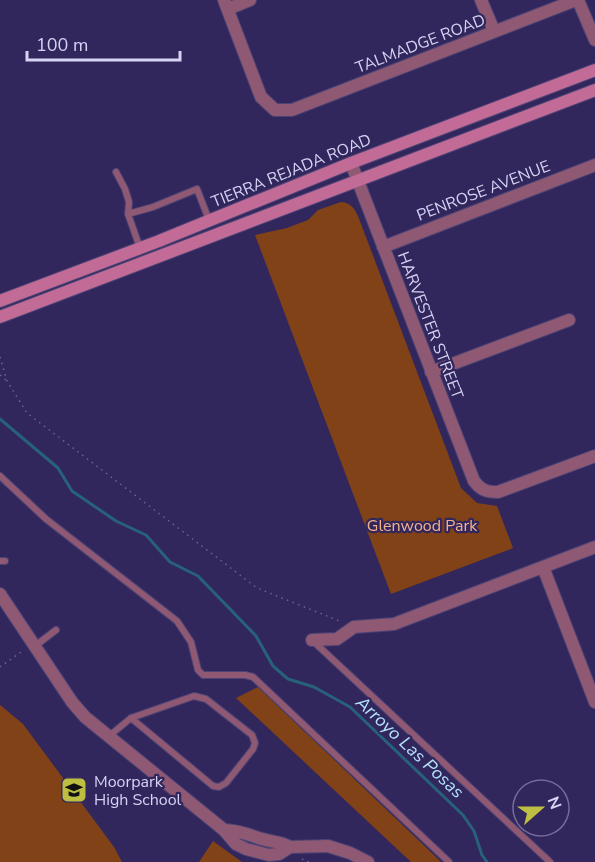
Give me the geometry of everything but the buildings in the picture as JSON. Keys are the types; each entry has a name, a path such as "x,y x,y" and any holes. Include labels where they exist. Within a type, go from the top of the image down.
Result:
{"main road":[{"name":"TIERRA REJADA ROAD","path":"0,301 595,70"},
{"name":"TIERRA REJADA ROAD","path":"0,317 595,90"}],"street":[{"path":"226,4 250,0"},
{"path":"482,0 494,32"},
{"path":"577,0 595,40"},
{"name":"TALMADGE ROAD","path":"226,4 261,97 275,110 292,110 577,0"},
{"name":"HARVESTER STREET","path":"351,163 474,481 480,489 487,492 498,492 595,456"},
{"name":"PENROSE AVENUE","path":"383,247 595,165"},
{"path":"431,372 569,320"},
{"path":"312,640 337,639 354,627 394,624 595,547"},
{"path":"543,567 595,702"},
{"path":"0,594 30,648 85,717 224,830 236,844 269,855 279,854 290,848 328,846 368,862"}],"lane":[{"path":"116,172 129,201 128,214 140,248"},
{"path":"128,214 153,207 197,189 209,220"},
{"path":"0,477 46,519 177,621 191,642 198,670 204,675 254,677 449,862"},
{"path":"30,648 56,630"},
{"path":"312,640 550,862"},
{"path":"109,737 131,718 183,699 200,696 252,735 255,742 253,749 226,783 219,787 213,786 131,718"}],"path":[{"path":"0,357 8,381 27,413 257,588 354,627"},
{"path":"0,375 8,381"},
{"path":"0,667 30,648"},
{"path":"302,859 309,862"}],"green space":[{"name":"Glenwood Park","path":"341,202 352,206 358,216 461,488 477,503 497,506 513,548 391,594 255,235 287,228 308,220 318,210"},
{"path":"258,687 441,862 411,862 236,698"},
{"path":"0,705 23,724 114,847 122,862 0,862"},
{"path":"213,841 242,862 199,862"}],"waterway":[{"name":"Arroyo Las Posas","path":"0,419 58,468 72,491 116,521 146,535 170,562 198,576 256,636 273,666 288,679 314,687 350,707 463,815 474,831 482,855 487,862"}],"place":[{"name":"Moorpark High School","path":"74,790"}]}
